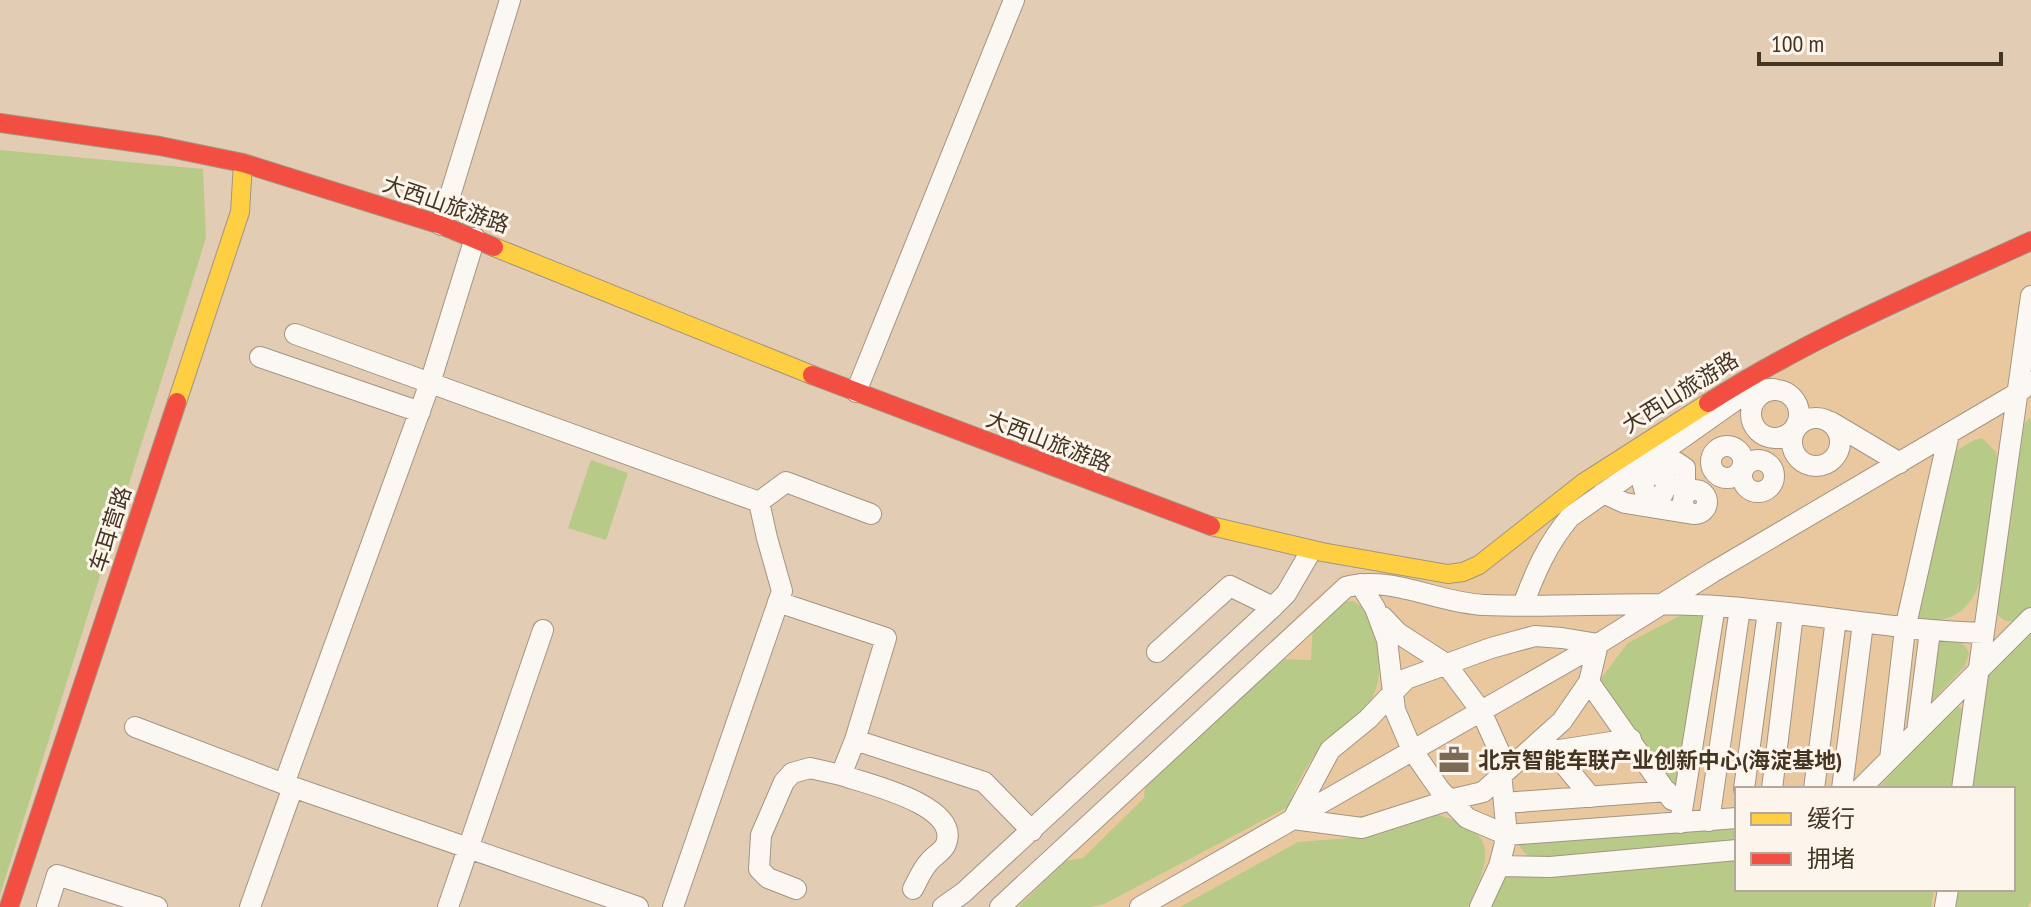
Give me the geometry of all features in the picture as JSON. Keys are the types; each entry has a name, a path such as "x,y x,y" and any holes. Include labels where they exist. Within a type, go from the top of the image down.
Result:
{"street":[{"path":"441,225 510,0"},
{"path":"856,392 1014,0"},
{"name":"大西山旅游路","path":"0,123 160,146 243,163 441,225 856,392 1197,522 1311,551 1448,574 1479,565 1583,483 1754,373 1912,295 2031,241"},
{"name":"车耳营路","path":"9,907 240,212 243,163"},
{"path":"250,907 288,785 430,383 475,238"},
{"path":"1962,787 1983,633 2027,388 2031,296"},
{"path":"295,334 759,502"},
{"path":"260,357 420,412"},
{"path":"1140,907 1598,644 1662,603 2027,388"},
{"path":"1774,389 1761,394 1752,406 1756,428 1761,433 1783,437 1808,419 1824,419 1900,463"},
{"path":"1523,605 1536,569 1557,532 1570,517 1603,493 1638,480 1687,436 1750,390 1787,392 1796,402 1799,415 1791,443 1793,451 1804,464 1819,467 1827,464 1838,452 1840,436 1831,422"},
{"path":"1890,759 1905,629 1949,434"},
{"path":"1687,436 1719,477 1729,479 1742,469"},
{"path":"1638,480 1651,497 1658,497 1666,488 1666,480"},
{"path":"759,502 786,482 871,514"},
{"path":"1603,493 1625,503 1693,514"},
{"path":"673,907 782,591 759,502"},
{"path":"943,907 1032,831 1273,607 1286,594 1311,551"},
{"path":"1000,907 1346,587 1360,584 1383,586 1481,605 1662,603 1740,608 1905,629 1983,633"},
{"path":"1360,584 1375,608 1398,633 1446,664 1481,711 1499,751 1507,835 1499,866 1480,907"},
{"path":"1157,652 1230,586 1273,607"},
{"path":"778,602 886,638 841,775"},
{"path":"1681,818 1715,606"},
{"path":"1375,608 1387,640 1395,710 1412,750 1449,800 1467,818 1507,835 1681,818 1709,821 1735,818"},
{"path":"1709,821 1740,608"},
{"path":"1744,787 1768,611"},
{"path":"1772,787 1793,614"},
{"path":"1862,787 2031,618"},
{"path":"1814,787 1836,619"},
{"path":"1842,787 1863,623"},
{"path":"448,907 543,630"},
{"path":"1917,732 1930,631"},
{"path":"1293,819 1330,750 1368,719 1406,679 1535,636 1598,644"},
{"path":"1293,819 1362,828 1483,792 1501,776 1548,745 1589,682 1598,644"},
{"path":"1589,682 1667,791 1681,818"},
{"path":"135,727 288,785 638,907"},
{"path":"1548,745 1631,739"},
{"path":"855,740 984,782 1032,831"},
{"path":"1548,745 1591,797"},
{"path":"796,889 768,878 759,869 761,835 784,782 792,773 810,768 841,775 920,803 939,816 947,831 946,845 929,861 913,889"},
{"path":"1633,794 1650,768"},
{"path":"1504,803 1667,791"},
{"path":"1499,866 1550,867 1735,850"},
{"path":"47,907 57,875 157,907"}],"shaded area":[{"path":"2031,253 2031,907 988,907 1341,574 1352,569 1452,582 1748,385"}],"green space":[{"path":"0,150 203,169 206,238 0,895"},
{"path":"2031,417 2031,608 2018,619 2009,621 1996,613 2023,425"},
{"path":"1982,438 1995,451 1999,464 1979,584 1963,609 1951,617 1934,621 1913,620 1954,452"},
{"path":"591,460 628,473 606,540 568,528"},
{"path":"1353,601 1362,608 1375,630 1380,658 1377,685 1363,709 1318,750 1288,807 1104,904 1091,907 1018,907 1066,861 1083,858 1144,798 1145,786 1274,659 1311,660 1313,624 1342,602"},
{"path":"1687,612 1707,614 1678,796 1599,681 1628,643"},
{"path":"2031,626 2031,901 2028,907 1956,907 1958,891 2015,891 2015,787 1972,787 1988,669"},
{"path":"1957,640 1969,653 1965,666 1926,707 1935,642"},
{"path":"1956,705 1963,710 1952,787 1879,787"},
{"path":"1438,815 1472,830 1485,849 1485,861 1468,907 1180,907 1298,842 1374,836"},
{"path":"1735,823 1735,841 1541,860 1526,854 1517,840"},
{"path":"1735,860 1735,891 1934,891 1931,907 1489,907 1505,876"}],"traffic: slow":[{"path":"177,402 240,212 243,163"},
{"path":"494,247 812,375"},
{"path":"1211,526 1322,552 1448,574 1463,572 1479,565 1583,483 1708,403"}],"traffic: jam":[{"path":"0,123 160,146 243,163 441,225 494,247"},
{"path":"1708,403 1826,336 2031,241"},
{"path":"812,375 1211,526"},
{"path":"9,907 177,402"}],"place":[{"name":"北京智能车联产业创新中心(海淀基地)","path":"1454,760"}]}
